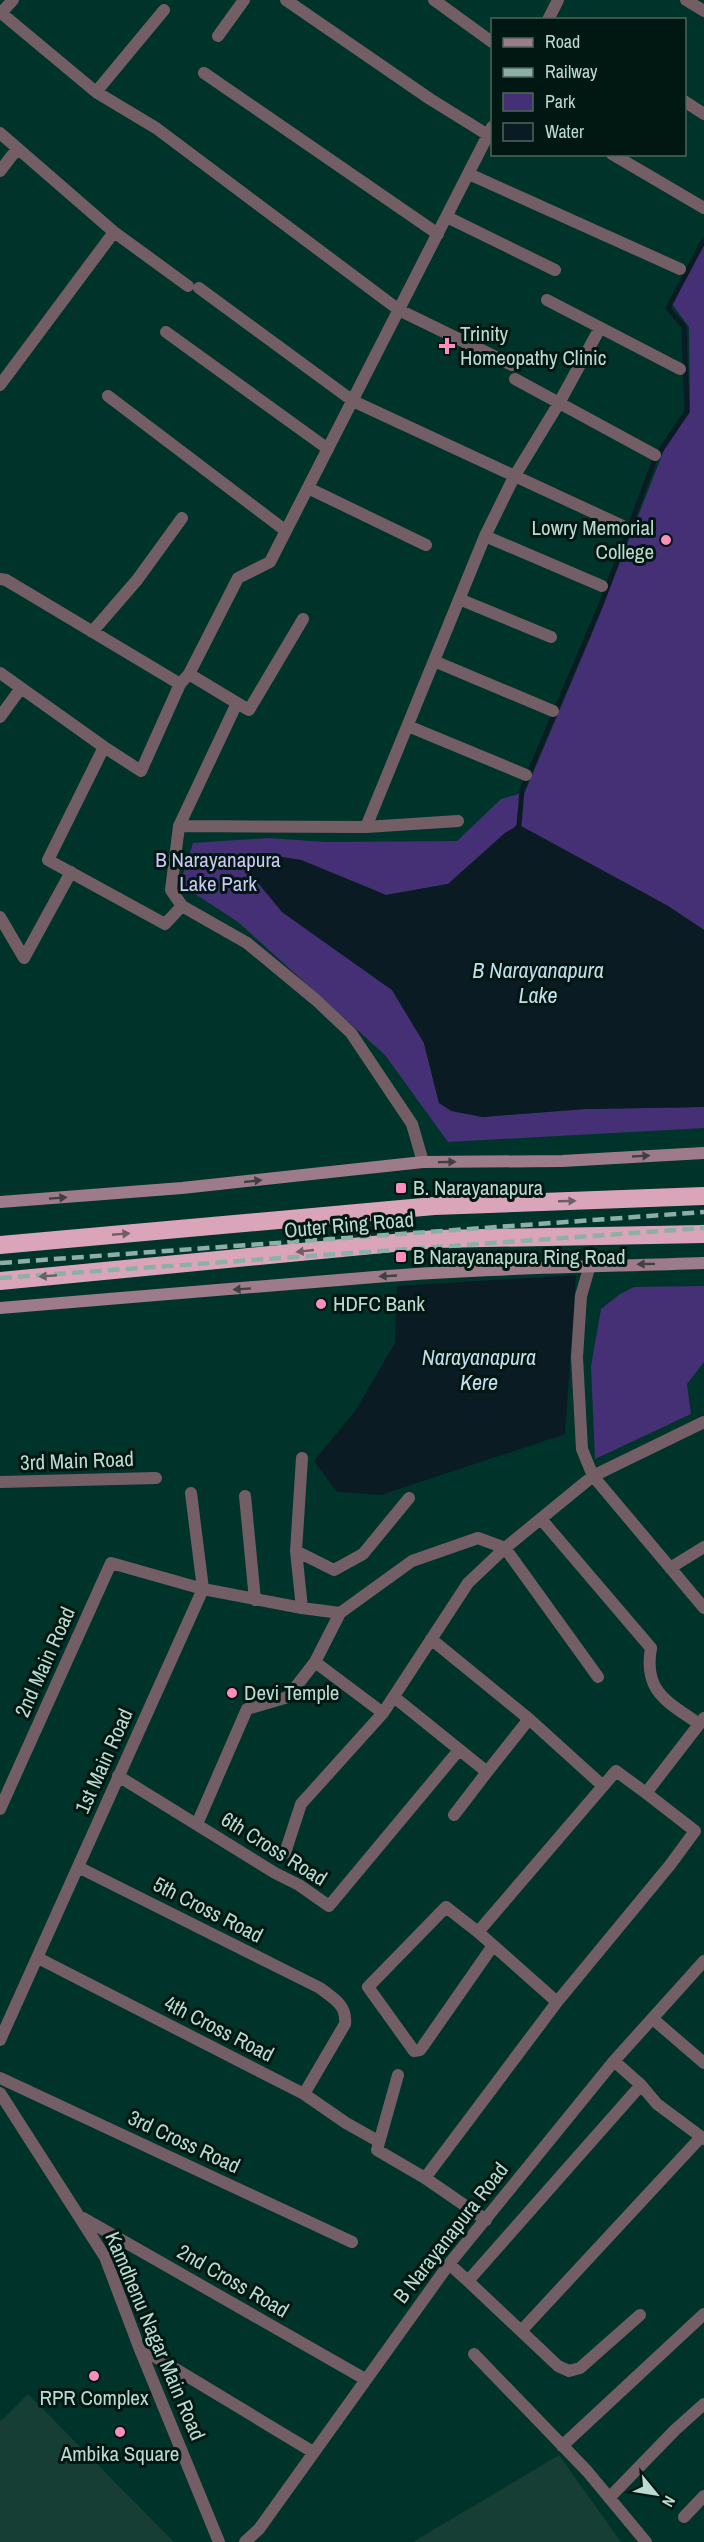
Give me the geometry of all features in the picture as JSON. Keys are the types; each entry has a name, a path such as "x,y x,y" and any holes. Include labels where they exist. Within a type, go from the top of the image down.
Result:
{"highway":[{"name":"Outer Ring Road","path":"0,1245 434,1206 704,1196"},
{"name":"Outer Ring Road","path":"0,1281 435,1239 704,1234"}],"street":[{"path":"13,0 1,12 96,92 156,128 399,310 512,365"},
{"path":"218,36 244,0"},
{"path":"0,673 141,771 180,684 189,674 238,578 270,562 490,131 430,99 286,0"},
{"path":"434,0 491,41"},
{"path":"553,17 558,0"},
{"path":"686,0 704,11"},
{"path":"96,92 164,10"},
{"path":"204,73 438,234"},
{"path":"686,102 704,114"},
{"path":"0,133 114,232 353,401 627,528"},
{"path":"0,171 17,149"},
{"path":"615,156 704,208"},
{"path":"469,174 680,269"},
{"path":"447,217 555,270"},
{"path":"0,386 114,232"},
{"path":"547,300 681,369"},
{"path":"366,827 485,536 514,477 560,404 600,328"},
{"path":"166,332 328,449"},
{"path":"515,380 655,455"},
{"path":"108,396 286,531"},
{"path":"308,488 426,545"},
{"path":"92,632 137,580 182,518"},
{"path":"485,536 602,585"},
{"path":"0,579 6,580 180,684"},
{"path":"459,599 551,637"},
{"path":"189,674 249,710 303,619"},
{"path":"434,661 554,711"},
{"path":"0,717 21,688"},
{"path":"237,703 179,826 171,890 183,906 247,943 316,1000 351,1033 412,1124 423,1162"},
{"path":"408,726 526,774"},
{"path":"104,747 48,861 165,924 183,906"},
{"path":"179,826 366,827 458,820"},
{"path":"0,917 24,958 71,872"},
{"path":"0,1202 183,1188 423,1162 562,1161 704,1153"},
{"path":"0,1308 363,1278 590,1265 704,1263"},
{"path":"590,1265 581,1296 577,1357 582,1449 592,1476 704,1608"},
{"path":"285,1853 301,1804 382,1713 468,1582 592,1476 704,1422"},
{"path":"302,1458 296,1551 302,1608"},
{"name":"3rd Main Road","path":"0,1482 156,1478"},
{"path":"191,1493 203,1589 255,1600 340,1613"},
{"path":"245,1496 255,1600"},
{"path":"296,1551 334,1570 363,1554 409,1498"},
{"path":"542,1520 651,1648 650,1681 656,1692 701,1721 646,1793"},
{"path":"196,1824 247,1709 288,1697 315,1662 340,1613 412,1562 478,1538 506,1548 598,1677"},
{"path":"670,1568 704,1547"},
{"name":"2nd Main Road","path":"0,1809 111,1563 203,1589"},
{"name":"1st Main Road","path":"0,2040 203,1589"},
{"path":"431,1639 529,1719 603,1786"},
{"path":"315,1662 382,1713"},
{"path":"394,1697 487,1772"},
{"path":"454,1815 529,1719"},
{"name":"6th Cross Road","path":"118,1776 275,1873 299,1885 329,1906 459,1750"},
{"path":"478,1932 616,1771 695,1831 557,2002 425,2178 486,2220"},
{"name":"5th Cross Road","path":"78,1867 320,1988 342,2005 346,2014 345,2024 304,2094"},
{"path":"492,1947 420,2050 414,2051 368,1988 446,1907 478,1932 492,1947 557,2002"},
{"name":"4th Cross Road","path":"38,1958 304,2094 346,2123 378,2141 377,2150 425,2178"},
{"name":"B Narayanapura Road","path":"245,2542 259,2529 449,2264 614,2061 699,1975 704,1961"},
{"path":"653,2019 704,2063"},
{"path":"522,2330 703,2138 657,2104 641,2085 614,2061"},
{"path":"378,2141 398,2075"},
{"name":"3rd Cross Road","path":"0,2078 352,2242"},
{"path":"468,2281 641,2085"},
{"name":"Kamdhenu Nagar Main Road","path":"0,2093 82,2217 105,2258 219,2542"},
{"name":"2nd Cross Road","path":"82,2217 365,2379"},
{"path":"449,2264 558,2366 570,2371 580,2368 640,2315"},
{"path":"562,2446 704,2314"},
{"path":"139,2347 313,2452"},
{"path":"474,2354 562,2446 646,2542"},
{"path":"609,2498 675,2430 704,2404"},
{"path":"684,2517 704,2496"}],"shaded area":[{"path":"28,2394 174,2542 0,2542 0,2419 2,2420"},
{"path":"559,2455 621,2542 413,2542"}],"green space":[{"name":"B Narayanapura Lake Park","path":"704,245 704,930 668,906 519,825 505,833 448,884 386,895 301,860 268,855 245,858 282,912 392,990 424,1043 439,1103 482,1117 585,1109 704,1107 704,1128 448,1142 385,1055 238,922 180,884 193,843 268,838 325,842 457,841 501,799 525,792 593,631 664,450 690,412 689,327 672,304"},
{"path":"704,1286 704,1362 687,1384 691,1414 595,1459 591,1366 601,1309 620,1294 634,1287"}],"water":[{"name":"B Narayanapura Lake","path":"519,825 668,906 704,930 704,1107 585,1109 482,1117 451,1111 439,1103 424,1043 392,990 282,912 258,883 245,858 268,855 301,860 386,895 448,884 505,833"},
{"name":"Narayanapura Kere","path":"576,1275 565,1434 381,1495 337,1492 314,1461 355,1411 395,1343 397,1286"}],"waterway":[{"path":"516,830 519,825 522,790 602,602 655,459 687,411 684,327 668,308 704,240"}],"railway":[{"path":"0,1263 704,1212"},
{"path":"0,1278 704,1228"}],"place":[{"name":"Trinity Homeopathy Clinic","path":"447,346"},
{"name":"Lowry Memorial College","path":"666,540"},
{"name":"B. Narayanapura","path":"401,1188"},
{"name":"B Narayanapura Ring Road","path":"401,1257"},
{"name":"HDFC Bank","path":"321,1304"},
{"name":"Devi Temple","path":"232,1693"},
{"name":"RPR Complex","path":"94,2376"},
{"name":"Ambika Square","path":"120,2432"}]}
